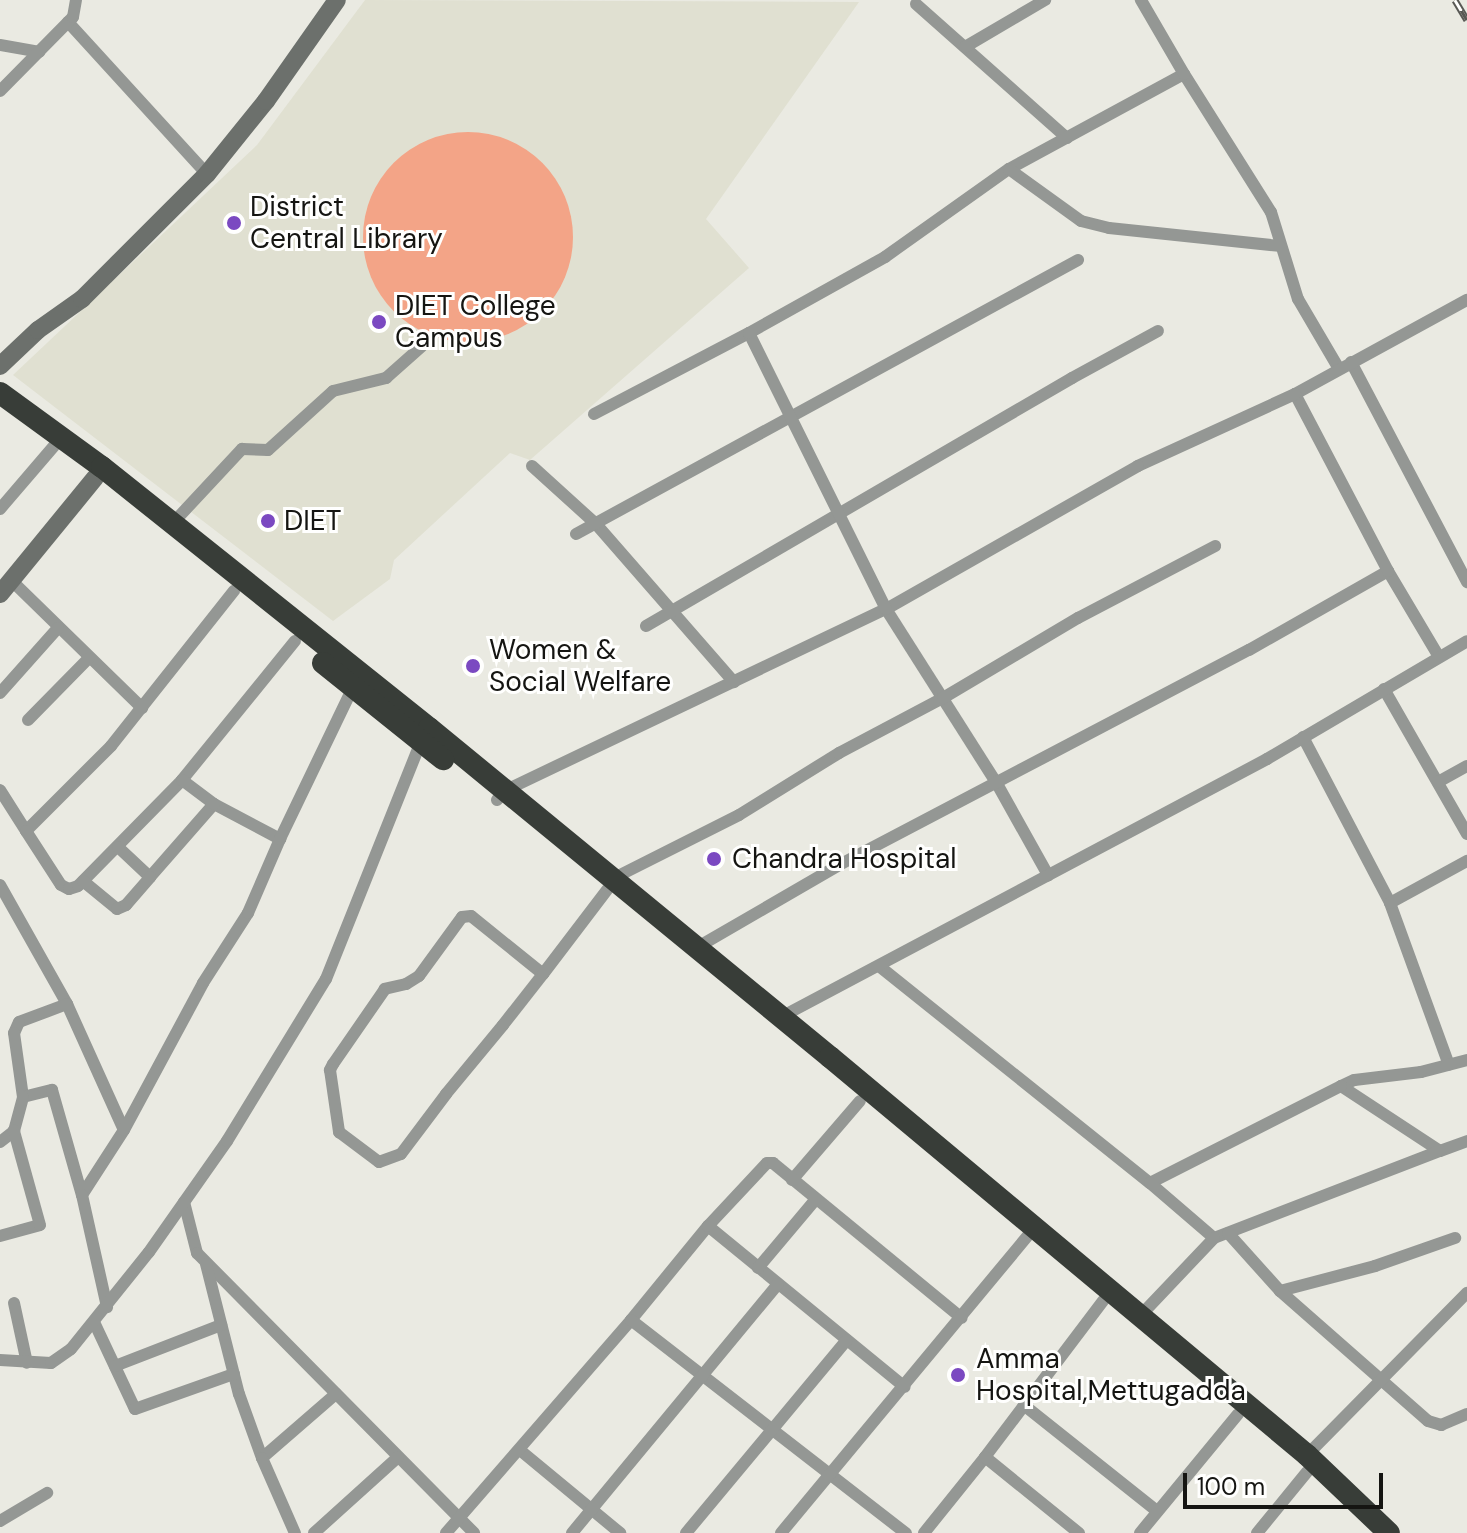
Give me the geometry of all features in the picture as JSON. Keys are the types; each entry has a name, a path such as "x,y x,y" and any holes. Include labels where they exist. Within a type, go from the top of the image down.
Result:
{"highway":[{"path":"0,393 172,524 500,796 781,1017 1030,1233 1103,1301 1238,1414 1307,1464 1371,1533"},
{"path":"0,405 421,741 500,796"},
{"path":"610,884 860,1101 1141,1315 1389,1533"}],"street":[{"path":"70,20 76,0"},
{"path":"0,91 87,0"},
{"path":"0,366 38,330 82,299 207,174 266,101 337,0"},
{"path":"1141,0 1271,212 1279,246 1298,299 1345,365 1467,582"},
{"path":"965,47 1040,1"},
{"path":"916,4 1067,138"},
{"path":"70,20 207,174"},
{"path":"0,45 39,52"},
{"path":"594,414 885,257 1009,169 1184,74"},
{"path":"1009,169 1081,221 1109,228 1279,246"},
{"path":"576,534 1078,260"},
{"path":"500,796 886,609 1138,466 1295,394 1467,300"},
{"path":"646,626 1158,331"},
{"path":"749,333 886,609 996,782 1048,875"},
{"path":"172,524 242,449 268,450 333,391 386,378 421,347"},
{"path":"1295,394 1388,571 1439,657"},
{"path":"0,509 54,446"},
{"path":"532,466 596,524 734,682"},
{"path":"95,478 6,587 58,628 142,708"},
{"path":"543,974 471,916 462,917 419,976 406,984 385,989 333,1064 330,1070 339,1132 379,1162 401,1154 543,974 610,884 739,815 839,753 943,698 1078,618 1215,546"},
{"path":"696,948 839,865 1249,650 1388,571"},
{"path":"26,831 111,746 234,591"},
{"path":"0,693 58,628"},
{"path":"0,790 61,885 69,889 83,881 182,780 295,641"},
{"path":"781,1017 1303,737 1467,641"},
{"path":"28,720 88,659"},
{"path":"82,1195 124,1130 203,983 248,913 353,687"},
{"path":"1384,689 1467,834"},
{"path":"1303,737 1390,903 1449,1065"},
{"path":"0,1360 51,1363 71,1349 107,1307 227,1141 326,979 421,741"},
{"path":"1438,782 1467,766"},
{"path":"182,780 214,804 280,839"},
{"path":"83,881 117,909 126,905 214,804"},
{"path":"118,847 150,877"},
{"path":"1390,903 1467,861"},
{"path":"0,885 67,1004 124,1130"},
{"path":"879,966 1214,1238"},
{"path":"0,1236 40,1225 14,1131 23,1097 16,1025 67,1004"},
{"path":"1150,1183 1354,1080 1467,1060"},
{"path":"1341,1086 1440,1151"},
{"path":"23,1097 52,1090 82,1195 107,1307"},
{"path":"792,1180 860,1101"},
{"path":"0,1142 14,1131"},
{"path":"1141,1315 1214,1238 1467,1141"},
{"path":"446,1533 521,1451 760,1166 773,1163 962,1318"},
{"path":"758,1268 816,1199"},
{"path":"184,1202 197,1253 474,1533"},
{"path":"708,1226 905,1387"},
{"path":"781,1533 1030,1233"},
{"path":"1228,1233 1280,1291 1419,1415 1436,1425 1467,1414"},
{"path":"1280,1291 1375,1266 1455,1238"},
{"path":"205,1261 234,1374 262,1458 295,1533"},
{"path":"572,1533 595,1509 702,1373 778,1284"},
{"path":"1257,1533 1307,1464 1467,1293"},
{"path":"924,1533 1103,1301"},
{"path":"14,1303 27,1363"},
{"path":"631,1320 702,1373 771,1432 906,1533"},
{"path":"94,1322 135,1409 234,1374"},
{"path":"115,1366 221,1325"},
{"path":"686,1533 847,1340"},
{"path":"262,1458 336,1394"},
{"path":"1025,1406 1157,1511"},
{"path":"1140,1533 1238,1414"},
{"path":"521,1451 595,1509 620,1533"},
{"path":"314,1533 398,1457"},
{"path":"985,1457 1079,1533"},
{"path":"2,1517 47,1493"}],"shaded area":[{"name":"DIET College Campus","path":"365,0 859,2 706,219 749,268 530,460 510,453 394,560 390,579 333,621 13,375 257,145"},
{"path":"468,132 508,140 527,149 543,162 556,178 565,197 573,237 565,277 556,296 543,312 527,325 508,334 468,342 428,334 409,325 393,312 380,296 371,277 363,237 371,197 380,178 393,162 409,149 428,140"}],"railway":[{"path":"1455,0 1467,20"}],"place":[{"name":"District Central Library","path":"234,223"},
{"name":"DIET College Campus","path":"379,322"},
{"name":"DIET","path":"268,521"},
{"name":"Women & Social Welfare","path":"473,666"},
{"name":"Chandra Hospital","path":"714,859"},
{"name":"Amma Hospital,Mettugadda","path":"958,1375"}]}
